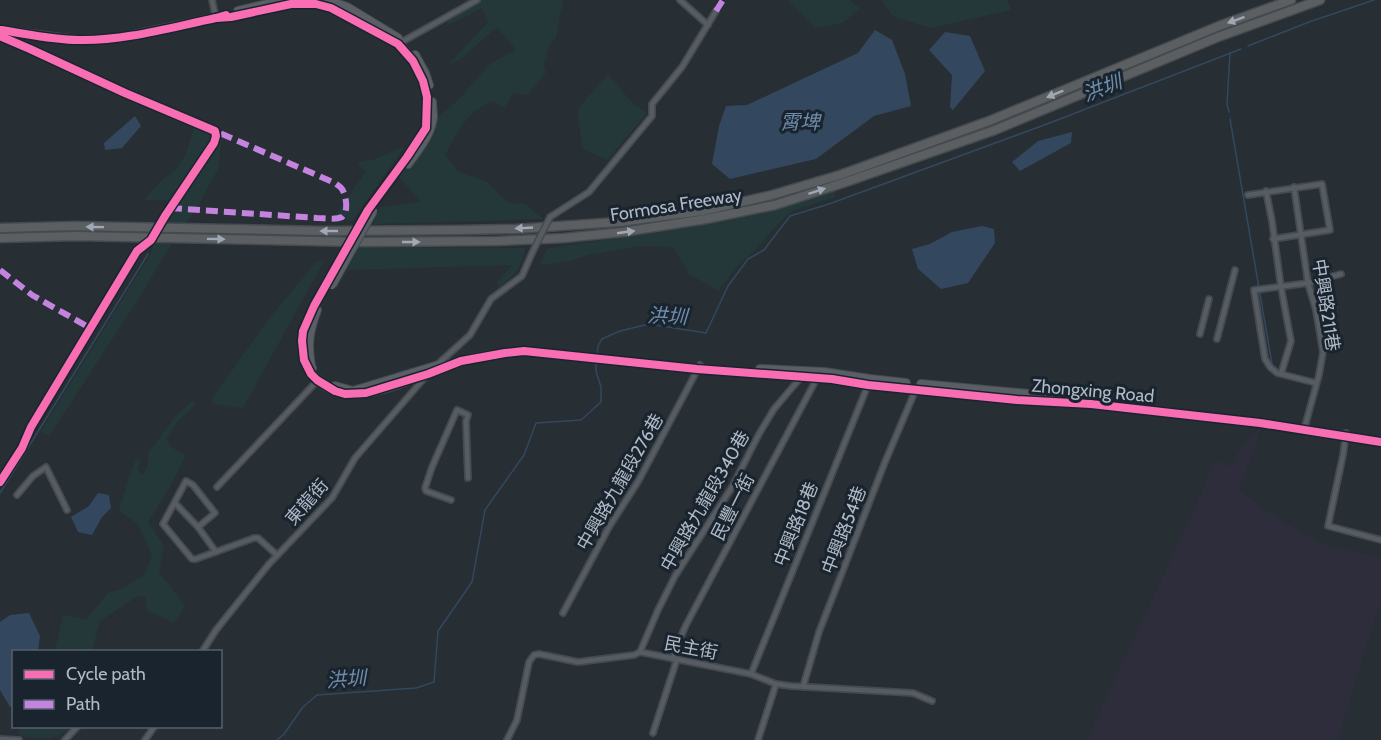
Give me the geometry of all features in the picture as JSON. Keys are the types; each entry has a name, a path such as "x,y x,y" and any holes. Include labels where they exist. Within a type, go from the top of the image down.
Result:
{"highway":[{"name":"Formosa Freeway","path":"0,228 75,226 325,231 516,229 619,222 702,211 840,176 989,121 1220,26 1291,0"},
{"name":"Formosa Freeway","path":"0,238 76,236 369,242 498,241 623,232 763,207 843,183 994,130 1218,37 1320,0"}],"main road":[{"path":"0,30 69,39 105,39 216,18 284,0"},
{"path":"326,0 346,7 400,42 417,58 425,73 432,97 433,118 420,148 371,211 316,307 308,348 311,366 319,378 353,391 432,370 469,355 523,348 698,367 803,374"},
{"path":"216,18 231,18 291,4 316,4 345,14 400,42"},
{"name":"Zhongxing Road","path":"803,374 824,372 1017,400 1091,404 1210,417 1381,440"},
{"name":"Zhongxing Road","path":"803,374 868,385 917,386 1092,399 1207,412 1305,426 1346,435"}],"street":[{"path":"212,0 216,18"},
{"path":"400,42 477,0"},
{"path":"680,0 708,25 716,11"},
{"name":"東龍街","path":"203,650 216,630 277,555 332,498 355,458 407,399 418,383 470,335 491,299 522,276 550,217 589,192 652,116 651,104 682,67 708,25"},
{"path":"1248,195 1322,184 1330,230 1273,239"},
{"name":"中興路211巷","path":"1294,188 1308,283 1316,310 1323,352 1305,426"},
{"path":"1266,191 1292,340 1281,374"},
{"path":"1217,339 1235,270"},
{"path":"1316,383 1274,371 1265,359 1258,290 1308,283 1341,273"},
{"path":"1200,334 1209,299"},
{"path":"1316,310 1334,306"},
{"name":"中興路九龍段276巷","path":"563,613 609,527 639,480 698,367"},
{"name":"民豐一街","path":"653,733 675,659 676,648 686,625 817,378 824,372"},
{"name":"中興路九龍段340巷","path":"640,652 675,576 732,487 774,409 803,374"},
{"path":"217,487 319,378"},
{"name":"中興路18巷","path":"751,674 868,385"},
{"name":"中興路54巷","path":"802,687 819,632 917,386"},
{"path":"451,500 426,491 425,488 457,410 468,416 466,421 468,478"},
{"path":"1346,435 1328,526 1381,540"},
{"path":"17,495 33,476 46,467 67,510"},
{"path":"198,527 215,513 193,485 186,481 163,524 192,559 254,538 258,538 277,555"},
{"path":"175,503 198,527 216,552"},
{"name":"民主街","path":"507,740 517,720 530,662 534,655 539,654 578,662 634,655 640,652 751,674 776,684 913,693 932,701"},
{"path":"758,740 776,684"},
{"path":"65,740 76,728"},
{"path":"0,739 19,740"}],"shaded area":[{"path":"1262,426 1238,489 1259,507 1323,544 1381,558 1381,604 1338,740 1088,740 1215,460 1230,466 1243,444"}],"green space":[{"path":"481,0 563,0 556,38 549,46 544,64 546,73 527,95 514,93 505,107 491,101 473,112 459,129 445,155 459,172 487,182 508,203 525,204 544,219 373,224 380,207 421,202 399,177 433,129 438,117 459,99 491,63 516,50 497,27 461,59 448,65 488,22 482,8 445,27 450,18"},
{"path":"788,0 849,0 860,8 843,23 816,28"},
{"path":"881,0 1007,0 1011,10 931,28 894,17"},
{"path":"608,74 633,104 647,113 607,160 583,149 577,110"},
{"path":"194,127 222,138 218,169 196,209 49,436 41,431 152,252 154,243 175,208 166,200 144,200 162,180 175,171 186,154"},
{"path":"405,146 352,221 333,218 366,172 357,163 375,159"},
{"path":"835,191 835,197 792,211 737,266 718,291 689,274 673,247 638,246 540,265 547,249 706,224 779,208"},
{"path":"358,247 525,248 517,271 500,287 496,283 512,265 347,270"},
{"path":"317,261 324,261 243,408 214,404 211,400 268,320"},
{"path":"192,401 196,404 177,422 166,439 171,447 186,455 169,489 148,522 164,546 159,572 185,606 174,623 147,610 145,596 136,597 100,621 92,650 55,650 63,615 86,620 108,593 122,589 144,575 152,555 138,524 119,511 136,459 141,460 137,469 142,475 148,466 148,453 176,416"},
{"path":"18,728 69,728 54,737 20,736"}],"water":[{"name":"霄埤","path":"875,30 892,40 905,74 911,106 874,116 816,159 730,179 712,164 719,126 726,106 747,105 858,53"},
{"path":"945,32 970,36 985,71 953,110 950,107 952,75 929,50"},
{"path":"135,116 141,126 122,148 105,150 104,143"},
{"path":"1072,132 1071,143 1020,171 1012,162 1038,141"},
{"path":"982,226 994,229 995,243 968,283 941,289 918,269 912,249 930,244 952,232"},
{"path":"98,493 109,495 111,508 102,517 92,535 78,532 71,517 89,506"},
{"path":"29,613 40,636 38,650 12,650 12,706 10,707 0,690 0,622 10,615"}],"waterway":[{"name":"洪圳","path":"1248,46 1374,0"},
{"name":"洪圳","path":"597,356 598,346 602,339 620,331 649,324 706,333 728,286 748,259 764,250 790,216 829,204 1047,124 1241,49"},
{"path":"1229,112 1227,104 1230,53"},
{"path":"1230,119 1272,364"},
{"path":"0,493 148,254"},
{"name":"洪圳","path":"277,740 303,707 317,695 416,688 434,682 438,631 472,582 485,510 524,455 536,423 581,420 601,402 596,360"}],"marked path":[{"path":"716,11 723,0"},
{"path":"170,208 330,219 344,215 345,195 335,183 215,131"},
{"path":"0,270 32,295 92,331"}],"cycle path":[{"path":"216,18 291,4 316,4 331,8 398,44 413,61 423,81 427,97 426,128 368,210 314,306 303,331 304,360 311,374 335,391 345,394 366,393 461,361 524,351 697,369 832,379 868,385 1017,400 1091,404 1260,423 1381,442"},
{"path":"1,30 60,39 96,40 148,33 226,15"},
{"path":"0,31 2,37 215,131 216,136 214,143 151,240 137,251 0,482"}]}
